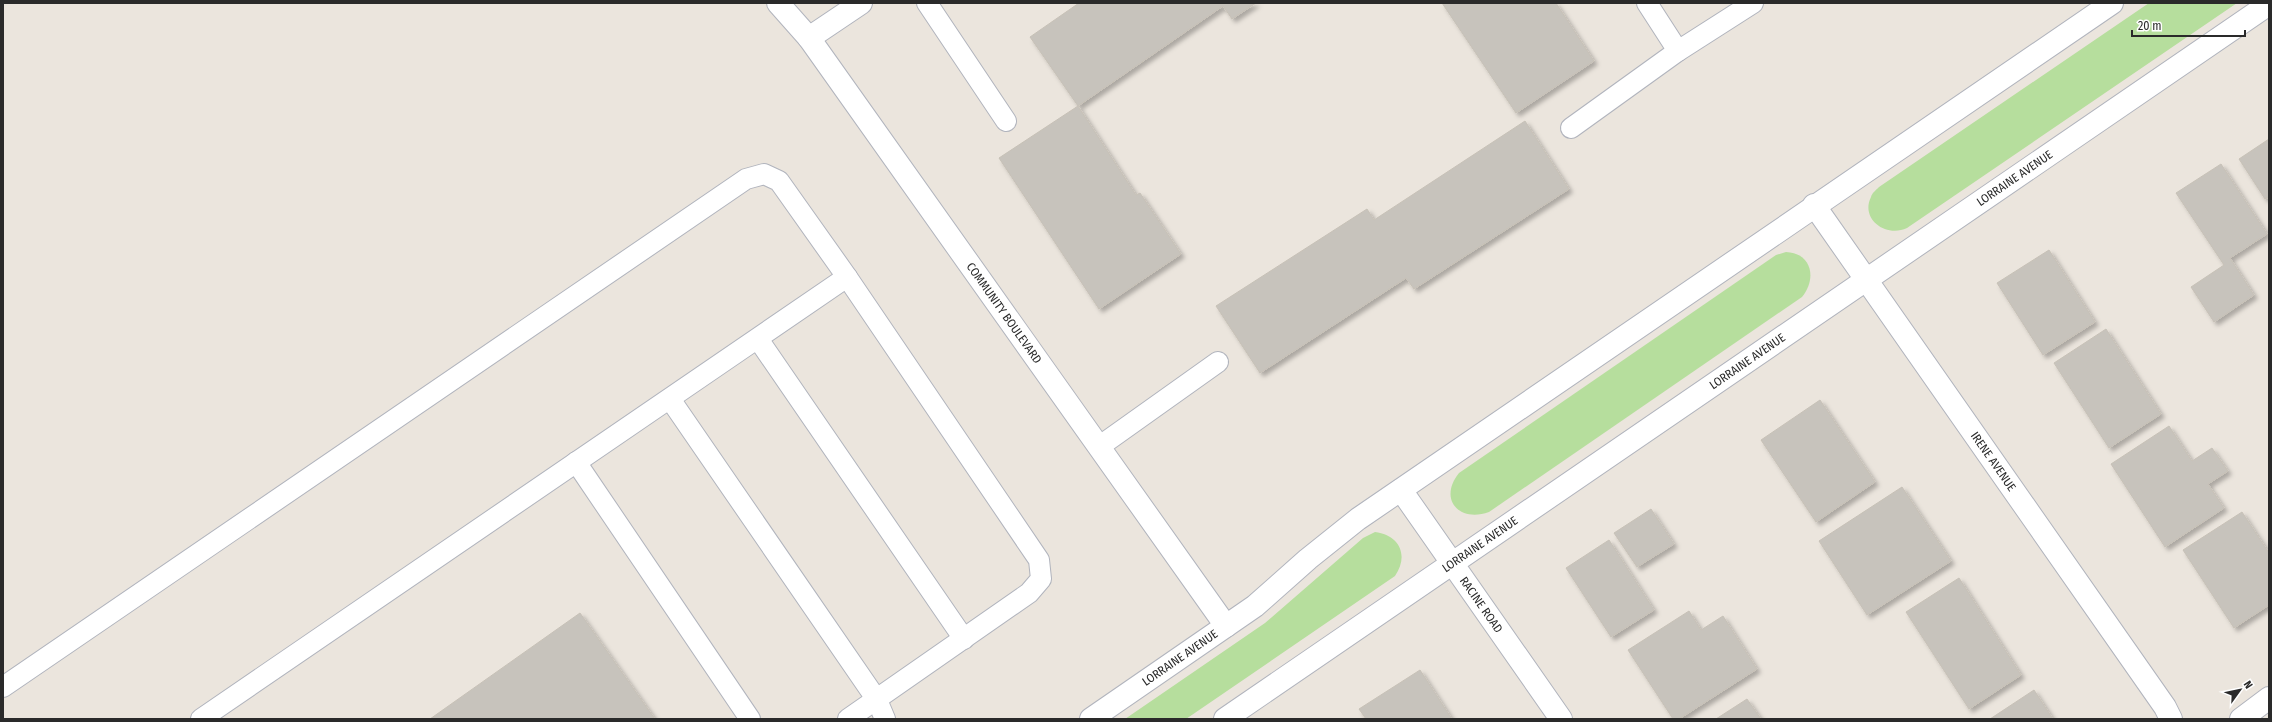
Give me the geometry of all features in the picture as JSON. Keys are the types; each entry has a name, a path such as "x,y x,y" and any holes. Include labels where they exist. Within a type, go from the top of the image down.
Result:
{"street":[{"name":"COMMUNITY BOULEVARD","path":"778,3 810,38 1226,626"},
{"path":"810,38 861,3"},
{"name":"LORRAINE AVENUE","path":"1091,719 1226,626 1279,586 1333,538 1401,490 2112,3"},
{"name":"LORRAINE AVENUE","path":"1225,719 2269,4"},
{"name":"IRENE AVENUE","path":"1814,206 2165,707 2171,719"},
{"name":"RACINE ROAD","path":"1401,490 1561,719"},
{"path":"2241,719 2269,698"}],"lane":[{"path":"926,3 1006,121"},
{"path":"1647,3 1678,51"},
{"path":"1572,128 1678,51 1754,3"},
{"path":"3,688 746,179 764,174 779,181 847,277 1039,560 1041,579 1029,593 848,719"},
{"path":"201,719 847,277"},
{"path":"758,339 964,639"},
{"path":"1100,446 1218,362"},
{"path":"670,399 877,700 885,719"},
{"path":"576,462 750,719"}],"green space":[{"path":"2149,3 2237,3 1907,228 1891,230 1883,228 1872,219 1869,213 1869,205 1872,194 1879,187"},
{"path":"1786,252 1795,253 1802,257 1809,268 1809,283 1807,290 1802,297 1489,512 1478,515 1469,514 1461,511 1455,506 1451,500 1451,492 1453,483 1459,473 1776,255"},
{"path":"1375,532 1391,537 1400,548 1401,561 1395,576 1186,719 1125,719 1265,623 1363,538"}],"building":[{"path":"1079,3 1256,3 1232,19 1223,6 1078,106 1030,37"},
{"path":"1442,3 1556,3 1594,61 1516,113"},
{"path":"1078,106 1136,195 1140,193 1181,254 1099,309 999,158"},
{"path":"1525,121 1569,189 1414,289 1406,278 1260,373 1216,306 1367,209 1374,220"},
{"path":"2269,139 2269,197 2265,199 2239,159"},
{"path":"2221,164 2267,234 2230,258 2254,295 2214,322 2191,287 2224,265 2176,193"},
{"path":"2049,250 2095,322 2043,355 1997,283"},
{"path":"2106,329 2161,414 2109,448 2054,363"},
{"path":"1820,400 1875,482 1816,522 1761,440"},
{"path":"2169,426 2192,461 2212,448 2228,471 2208,484 2224,508 2165,547 2111,464"},
{"path":"1902,487 1951,561 1867,615 1819,541"},
{"path":"1651,509 1674,544 1637,567 1614,533"},
{"path":"2242,512 2269,553 2269,605 2234,628 2183,550"},
{"path":"1609,540 1654,610 1611,637 1566,568"},
{"path":"1959,578 2021,675 1969,709 1906,612"},
{"path":"1689,611 1701,630 1723,616 1757,669 1679,719 1673,719 1628,650"},
{"path":"580,613 655,719 430,719"},
{"path":"1420,670 1452,719 1366,719 1359,709"},
{"path":"2034,690 2053,719 1990,719"},
{"path":"1747,699 1761,719 1716,719"}]}
